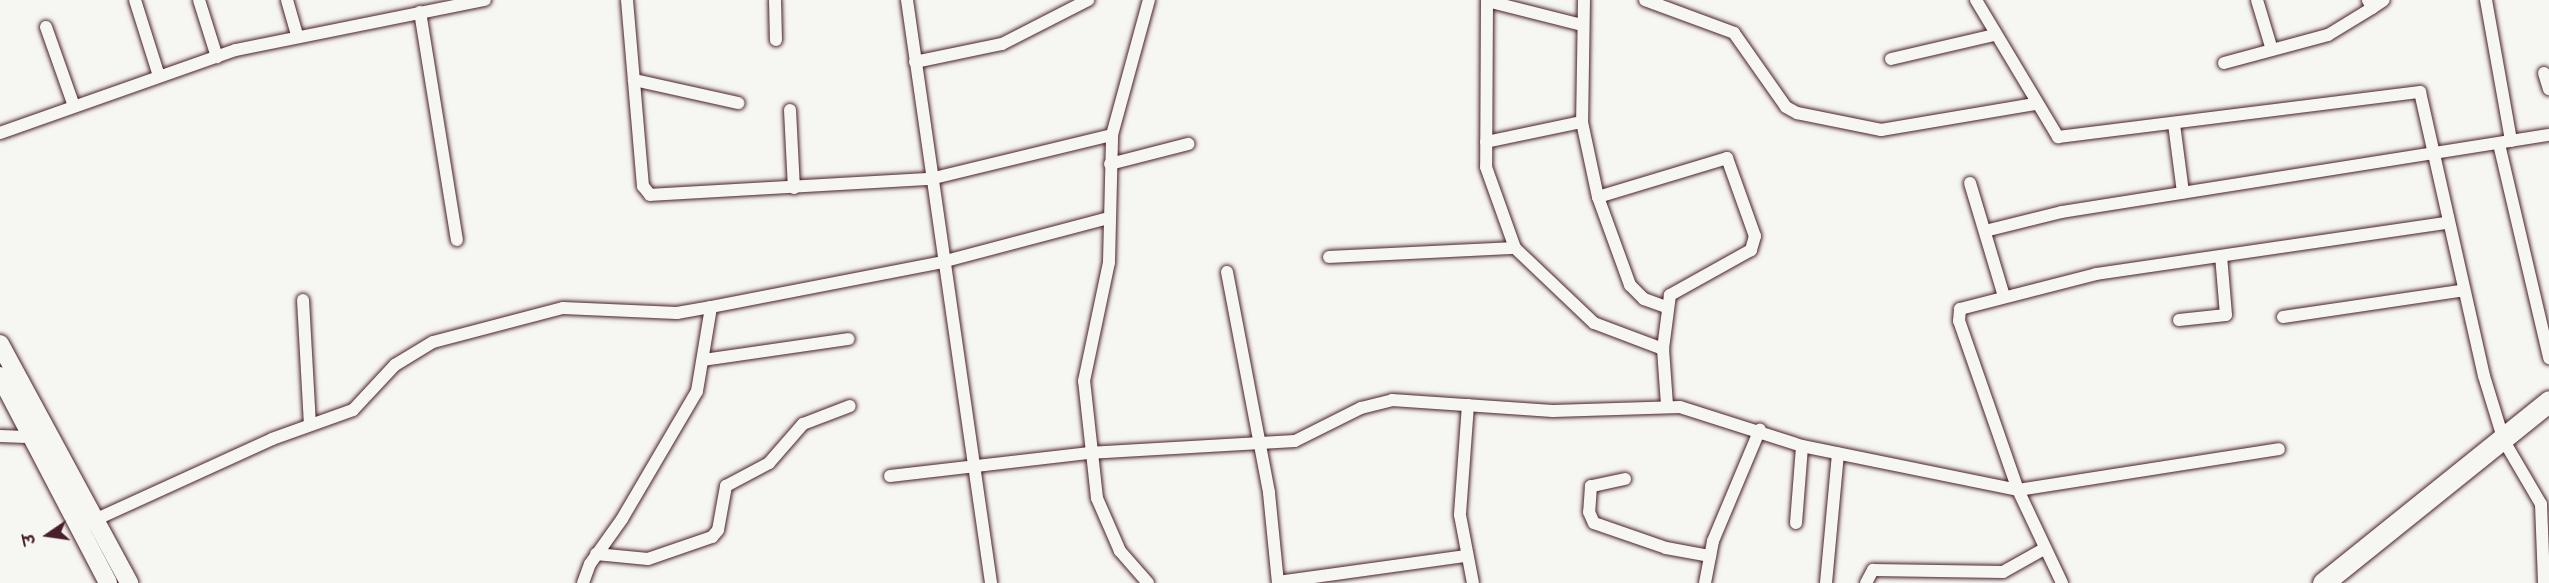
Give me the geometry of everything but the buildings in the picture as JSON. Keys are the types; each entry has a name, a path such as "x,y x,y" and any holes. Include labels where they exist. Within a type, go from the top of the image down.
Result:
{"highway":[{"path":"2323,583 2487,449 2500,444 2549,401"},
{"path":"2344,583 2494,461 2500,444"}],"main road":[{"path":"0,344 87,524 108,583"},
{"path":"0,376 33,437 87,524 129,583"}],"street":[{"path":"135,0 159,76"},
{"path":"199,0 217,57"},
{"path":"287,0 297,36"},
{"path":"0,133 217,57 297,36 485,0"},
{"path":"627,0 646,194 794,188 930,179 1112,135"},
{"path":"775,0 776,40"},
{"path":"907,0 930,179 976,468 991,583"},
{"path":"915,62 1002,44 1088,0"},
{"path":"1148,583 1106,525 1088,453 1084,381 1109,262 1112,135 1149,0"},
{"path":"1584,0 1582,122 1598,197 1630,285 1644,299 1666,307"},
{"path":"1645,0 1734,33 1786,107 1797,113 1881,130 2035,104"},
{"path":"1976,0 2035,104 2058,137 2174,124 2416,91 2423,100 2432,156 2460,291 2500,444 2541,504 2544,583"},
{"path":"2257,0 2272,50"},
{"path":"2224,63 2328,35 2370,4 2384,0"},
{"path":"2486,0 2505,143 2549,358"},
{"path":"1582,25 1487,1 1487,173 1515,248 1594,323 1663,349"},
{"path":"420,12 456,240"},
{"path":"46,27 74,106"},
{"path":"1891,59 1994,35"},
{"path":"2544,73 2549,89"},
{"path":"634,81 738,103"},
{"path":"790,110 794,188"},
{"path":"1486,142 1582,122"},
{"path":"2174,124 2183,192"},
{"path":"1985,231 2036,216 2432,156 2549,135"},
{"path":"1110,164 1188,144"},
{"path":"1598,197 1722,158 1730,161 1754,247 1674,291 1666,307 1663,349 1667,405"},
{"path":"1970,183 2004,296"},
{"path":"87,524 310,425 361,405 395,365 433,342 563,308 677,313 711,307 942,262 1109,218"},
{"path":"2062,583 2042,550 2018,490 1958,314 1961,308 2077,277 2446,223"},
{"path":"1329,257 1515,248"},
{"path":"2179,320 2226,315 2221,256"},
{"path":"1227,272 1261,445 1278,583 1466,556"},
{"path":"2283,317 2460,291"},
{"path":"303,300 310,425"},
{"path":"583,583 596,554 695,396 704,360 711,307"},
{"path":"704,360 849,339"},
{"path":"890,476 976,468 1088,453 1261,445 1295,441 1384,402 1552,411 1667,405 1760,429 1802,446 2018,490 2279,449"},
{"path":"1468,405 1460,515 1466,556 1473,583"},
{"path":"596,554 648,559 712,537 718,530 726,486 769,463 803,424 850,406"},
{"path":"1705,583 1710,556 1760,429"},
{"path":"0,436 33,437"},
{"path":"1796,523 1802,446"},
{"path":"1826,583 1839,454"},
{"path":"1624,479 1591,486 1589,512 1594,523 1666,548 1710,556"},
{"path":"1866,583 1873,570 2003,572 2042,550"}]}
